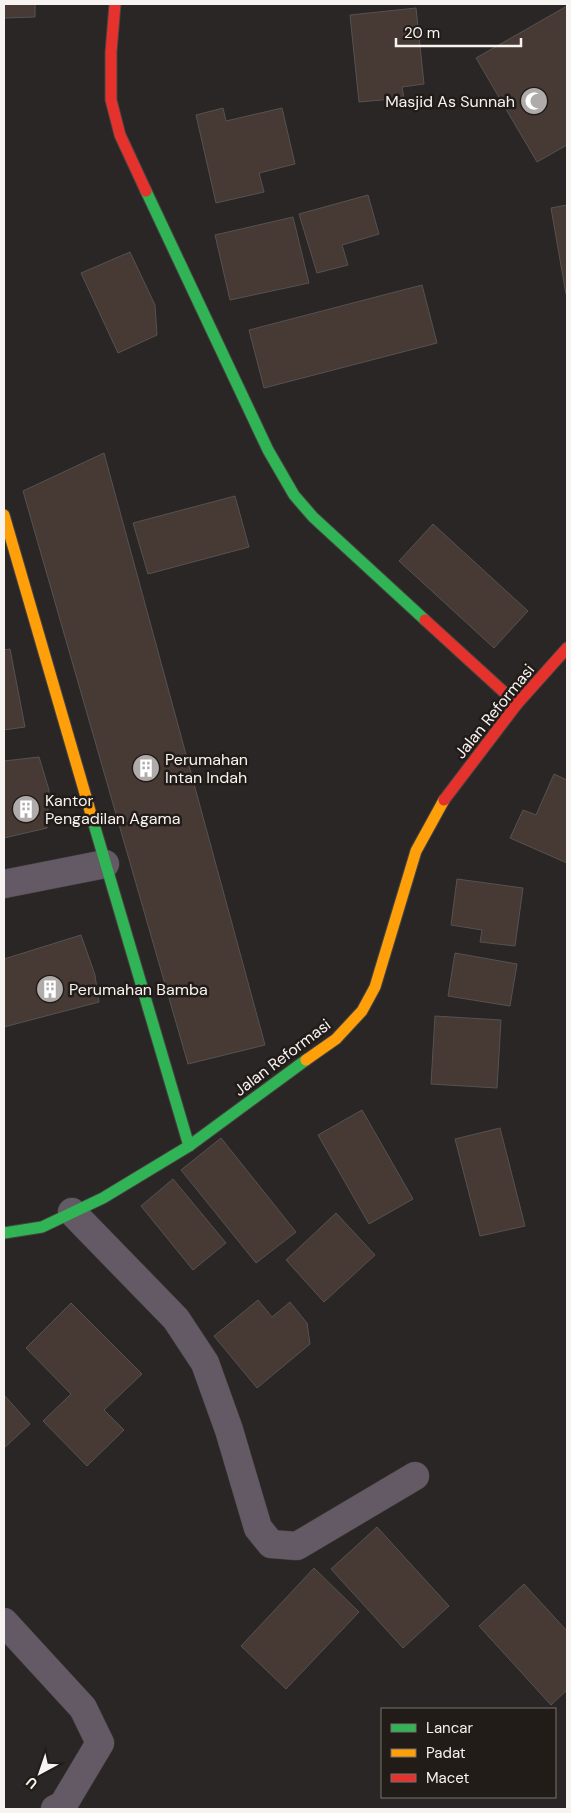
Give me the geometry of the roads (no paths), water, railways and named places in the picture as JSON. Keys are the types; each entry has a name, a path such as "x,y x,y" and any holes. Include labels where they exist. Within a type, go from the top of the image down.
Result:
{"street":[{"path":"115,4 111,52 111,100 120,135 268,450 294,495 313,517 517,704"},
{"path":"4,515 189,1146"},
{"name":"Jalan Reformasi","path":"4,1233 42,1227 103,1198 189,1146 336,1039 362,1011 375,987 416,851 441,805 517,704 567,648"},
{"path":"4,884 105,864"},
{"path":"72,1212 176,1319 206,1363 229,1430 258,1528 272,1544 297,1546 415,1476"},
{"path":"4,1622 83,1708 100,1743 63,1805 55,1809"}],"place":[{"name":"Masjid As Sunnah","path":"534,101"},
{"name":"Perumahan Intan Indah","path":"146,768"},
{"name":"Kantor Pengadilan Agama","path":"26,809"},
{"name":"Perumahan Bamba","path":"50,989"}]}
